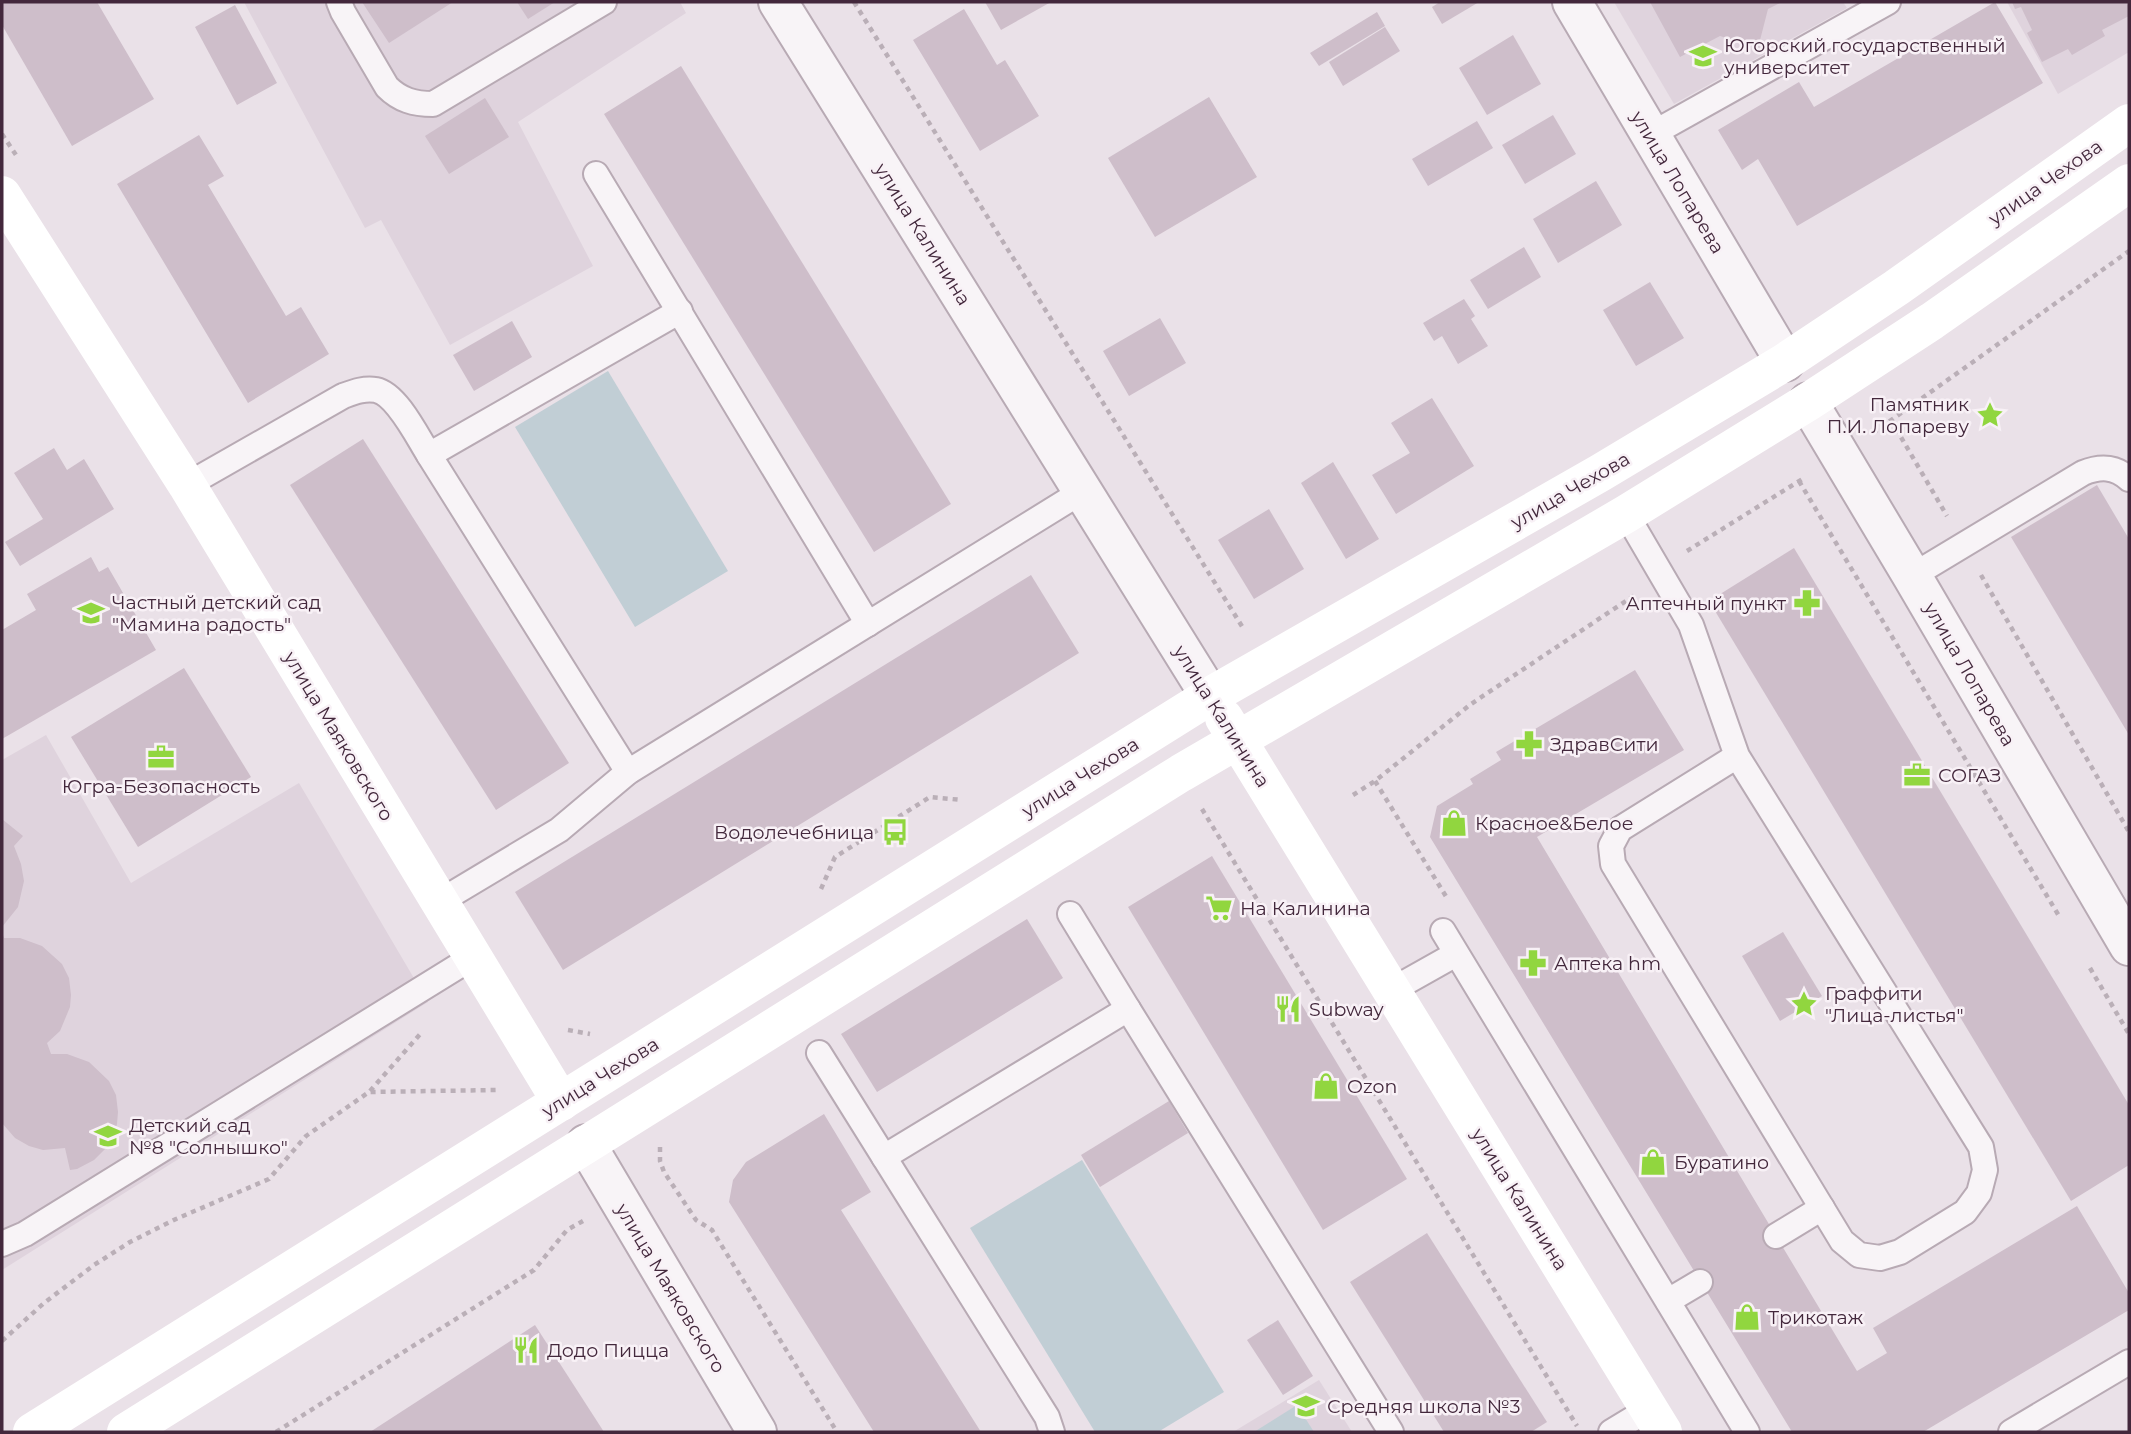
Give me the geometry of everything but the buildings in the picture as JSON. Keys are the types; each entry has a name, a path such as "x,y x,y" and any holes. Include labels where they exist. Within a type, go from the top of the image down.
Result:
{"main road":[{"name":"улица Чехова","path":"32,1432 1210,696 1601,473 1785,362 1896,288 2129,123"},
{"path":"126,1432 1238,740 1626,514 1808,402 1932,321 2129,183"},
{"name":"улица Маяковского","path":"2,195 187,485 561,1102"},
{"name":"улица Калинина","path":"1210,696 1656,1421"}],"street":[{"name":"улица Калинина","path":"778,2 1210,696"},
{"name":"улица Лопарева","path":"1572,2 1785,362"},
{"name":"улица Лопарева","path":"1808,402 2129,946"},
{"name":"улица Маяковского","path":"586,1144 757,1432"}],"lane":[{"path":"339,2 387,87 397,97 421,104 433,104 604,2"},
{"path":"1650,135 1888,2"},
{"path":"596,174 868,624"},
{"path":"429,455 680,311"},
{"path":"187,485 343,396 361,389 379,390 394,401 628,772"},
{"path":"1912,576 2091,470 2113,470 2129,480"},
{"path":"439,902 559,830 628,772 1083,491"},
{"path":"1626,514 1691,625 1737,756 1981,1147 1985,1170 1979,1193 1965,1212 1900,1252 1880,1258 1859,1255 1842,1241 1613,864 1611,846 1620,828 1737,756"},
{"path":"1070,914 1391,1432"},
{"path":"1443,931 1747,1432"},
{"path":"1392,990 1455,954"},
{"path":"2,1244 25,1234 473,957"},
{"path":"884,1157 1128,1009"},
{"path":"819,1054 1047,1417 1052,1432"},
{"path":"1776,1236 1822,1208"},
{"path":"1668,1301 1700,1282"},
{"path":"2011,1432 2129,1362"},
{"path":"1611,1432 1656,1421"}],"path":[{"path":"854,2 1242,628"},
{"path":"1353,795 1375,781 1471,704 1631,598 1693,545 1841,455 2129,251"},
{"path":"1891,420 2129,832"},
{"path":"1799,481 2059,916"},
{"path":"1202,809 1581,1432"},
{"path":"2087,964 2129,1034"},
{"path":"2,1341 54,1295 131,1242 176,1219 269,1179 306,1136 369,1091 423,1031"},
{"path":"369,1091 500,1090"},
{"path":"276,1432 534,1270 567,1230 664,1172"},
{"path":"696,1220 712,1230 837,1432"}],"shaded area":[{"path":"244,2 680,2 686,13 518,122 593,266 450,345 381,220 365,228"},
{"name":"Югорский государственный университет","path":"1614,2 1843,2 1847,8 1674,104"},
{"name":"Югорский государственный университет","path":"2007,2 2129,2 2129,52 2058,94"},
{"path":"608,371 728,571 635,627 515,427"},
{"name":"Детский сад №8 \"Солнышко\"","path":"46,735 131,883 299,783 428,1002 2,1270 2,760"},
{"path":"1082,1160 1224,1392 1158,1432 1095,1432 970,1228"},
{"name":"Средняя школа №3","path":"1319,1380 1352,1432 1233,1432"},
{"path":"1297,1405 1314,1432 1254,1432"}],"place":[{"name":"Югорский государственный университет","path":"1703,56"},
{"name":"Памятник П.И. Лопареву","path":"1990,415"},
{"name":"Аптечный пункт","path":"1807,603"},
{"name":"Частный детский сад \"Мамина радость\"","path":"91,613"},
{"name":"ЗдравСити","path":"1529,744"},
{"name":"Югра-Безопасность","path":"161,757"},
{"name":"СОГАЗ","path":"1917,775"},
{"name":"Красное&Белое","path":"1454,823"},
{"name":"Водолечебница","path":"895,832"},
{"name":"На Калинина","path":"1219,908"},
{"name":"Аптека hm","path":"1533,963"},
{"name":"Граффити \"Лица-листья\"","path":"1804,1004"},
{"name":"Subway","path":"1288,1009"},
{"name":"Ozon","path":"1326,1086"},
{"name":"Детский сад №8 \"Солнышко\"","path":"108,1136"},
{"name":"Буратино","path":"1653,1162"},
{"name":"Трикотаж","path":"1747,1317"},
{"name":"Додо Пицца","path":"526,1350"},
{"name":"Средняя школа №3","path":"1306,1406"}]}
